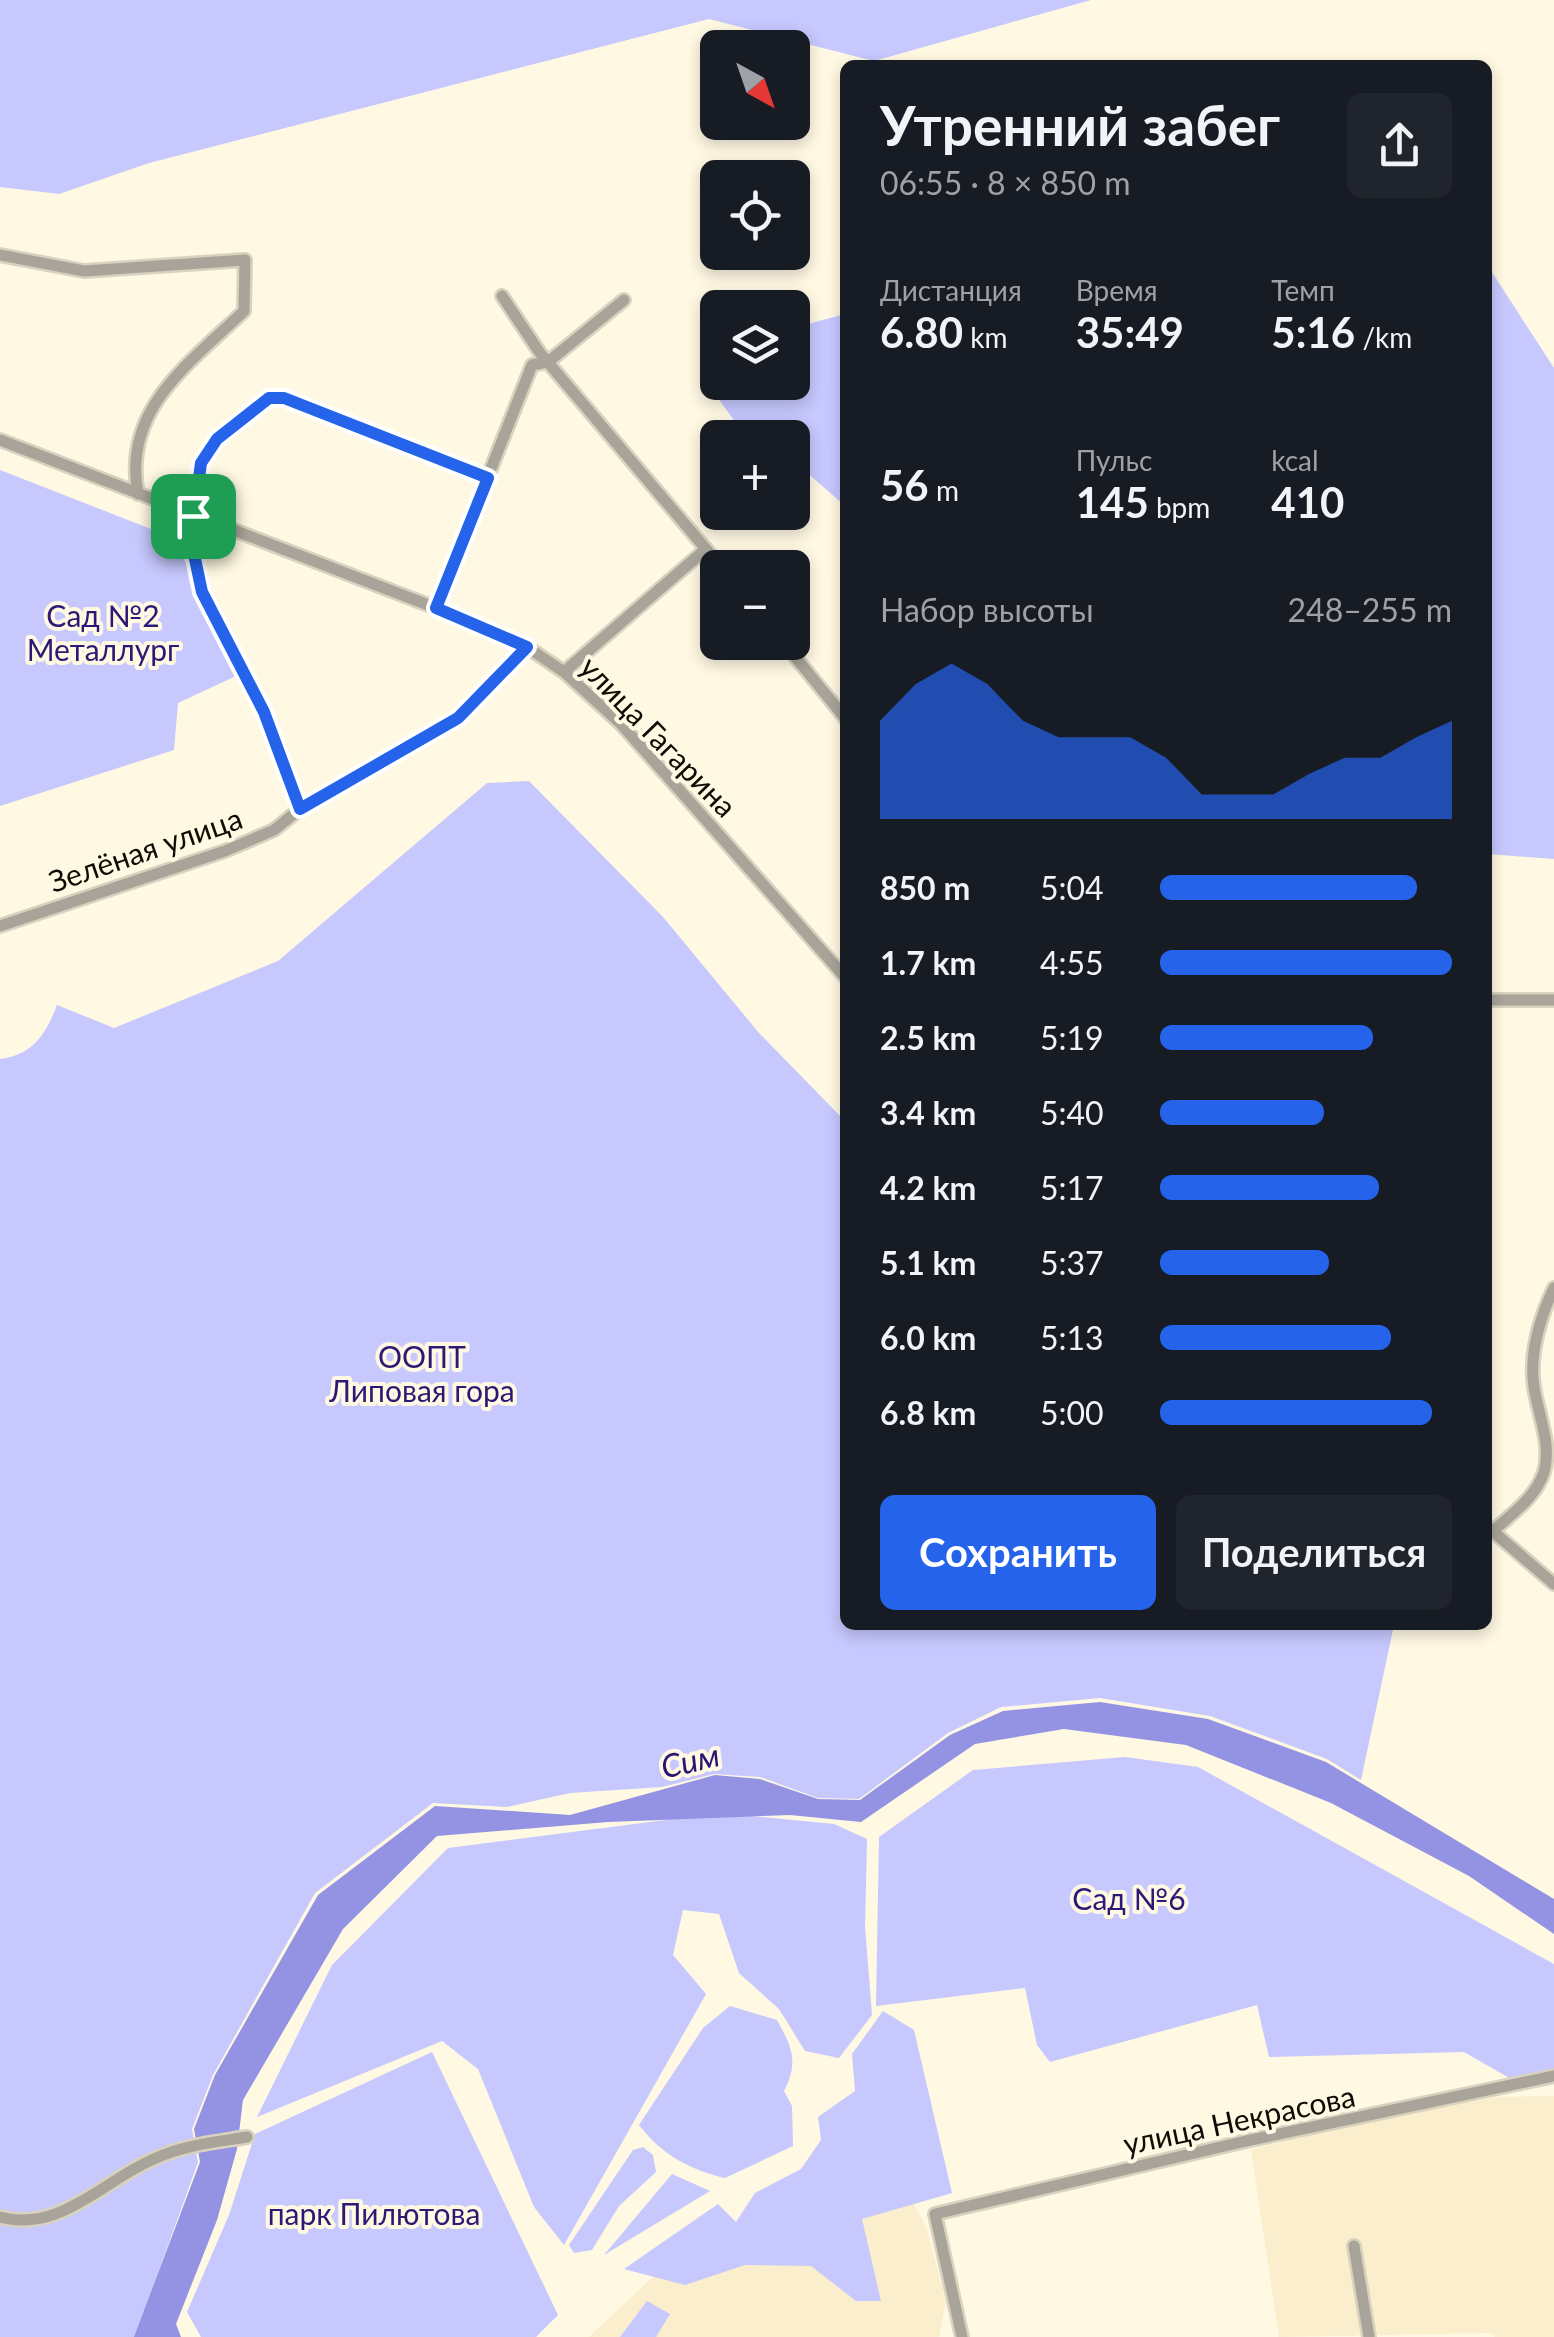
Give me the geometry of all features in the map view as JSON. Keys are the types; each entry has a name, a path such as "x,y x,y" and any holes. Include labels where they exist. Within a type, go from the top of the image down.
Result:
{"street":[{"path":"0,255 84,272 245,260 244,311 166,386 134,442 138,494"},
{"path":"502,296 548,362 706,549 564,672"},
{"path":"436,608 532,365 548,362 624,300"},
{"path":"300,809 264,712 199,585 191,540 201,463 217,439 269,398 284,398 488,478"},
{"name":"улица Гагарина","path":"0,440 436,608 527,647 564,672 621,724 840,970"},
{"name":"Зелёная улица","path":"0,926 226,850 274,830 300,809 458,718 527,647"},
{"path":"798,660 840,712"},
{"path":"1492,1000 1554,1000"},
{"path":"1492,1527 1536,1489 1544,1471 1545,1440 1534,1384 1536,1336 1554,1288"},
{"path":"1492,1531 1554,1584"},
{"name":"улица Некрасова","path":"962,2337 934,2214 1554,2076"},
{"path":"0,2218 33,2222 52,2217 156,2157 247,2137"},
{"path":"1354,2246 1369,2337"}],"shaded area":[{"path":"1100,1702 1208,1719 1326,1762 1554,1899 1554,1934 1469,1876 1331,1803 1186,1745 1064,1729 975,1744 861,1822 790,1815 608,1822 437,1836 343,1929 243,2100 237,2149 217,2220 176,2324 181,2337 134,2337 200,2162 194,2129 215,2075 318,1895 435,1806 570,1815 715,1775 760,1779 818,1799 860,1800 950,1735 1003,1711"},
{"path":"1554,2096 1554,2337 1495,2337 1490,2333 1279,2337 1251,2150 1365,2120 1498,2097"},
{"path":"835,2170 914,2204 927,2229 946,2302 939,2337 589,2337 670,2261"}],"green space":[{"path":"0,0 1091,0 878,60 810,45 810,30 752,30 709,19 149,163 59,194 0,187"},
{"path":"1492,272 1554,368 1554,859 1492,854"},
{"path":"840,315 840,502 810,475 810,420 734,420 719,400 810,400 810,323"},
{"name":"Сад №2 Металлург","path":"0,470 174,538 238,675 178,703 174,750 0,806"},
{"name":"ООПТ Липовая гора","path":"529,781 663,917 759,1033 840,1116 840,1630 1393,1630 1361,1780 1327,1759 1210,1716 1100,1698 1001,1707 948,1733 859,1799 818,1798 760,1777 714,1774 662,1787 570,1793 507,1807 433,1803 315,1893 213,2075 192,2129 198,2162 135,2337 0,2337 0,1059 30,1048 48,1025 57,1005 114,1028 278,961 487,783"},
{"name":"Сад №6","path":"1125,1757 1198,1767 1554,1964 1554,2072 1511,2079 1464,2052 1269,2057 1257,2005 1050,2062 1037,2045 1025,1988 876,2006 879,1837 973,1770"},
{"path":"720,1813 834,1824 867,1839 865,1927 872,2015 839,2058 805,2051 779,2009 739,1973 719,1914 683,1910 673,1955 706,1994 564,2245 534,2207 478,2069 442,2041 257,2117 332,1965 448,1848"},
{"path":"730,2006 777,2020 787,2038 792,2063 784,2091 792,2106 793,2146 725,2178 677,2159 639,2125 703,2028"},
{"path":"883,2011 914,2030 952,2193 862,2219 881,2301 856,2301 811,2266 745,2265 685,2285 624,2269 718,2204 736,2222 755,2193 801,2169 821,2140 818,2117 855,2091 852,2054"},
{"name":"парк Пилютова","path":"432,2052 558,2315 536,2337 201,2337 187,2312 229,2215 255,2134"},
{"path":"643,2147 653,2155 656,2172 619,2206 592,2250 574,2253 569,2245 633,2150"},
{"path":"672,2174 710,2191 604,2255"},
{"path":"647,2301 670,2314 656,2337 620,2337"}],"route":[{"path":"269,398 284,398 488,478 436,608 527,647 458,718 413,748 300,809 264,712 237,655 212,618 199,585 191,540 193,516 197,518 201,463 217,439 260,401 269,398"}],"water label":[{"name":"Сим","path":"690,1760"}]}
